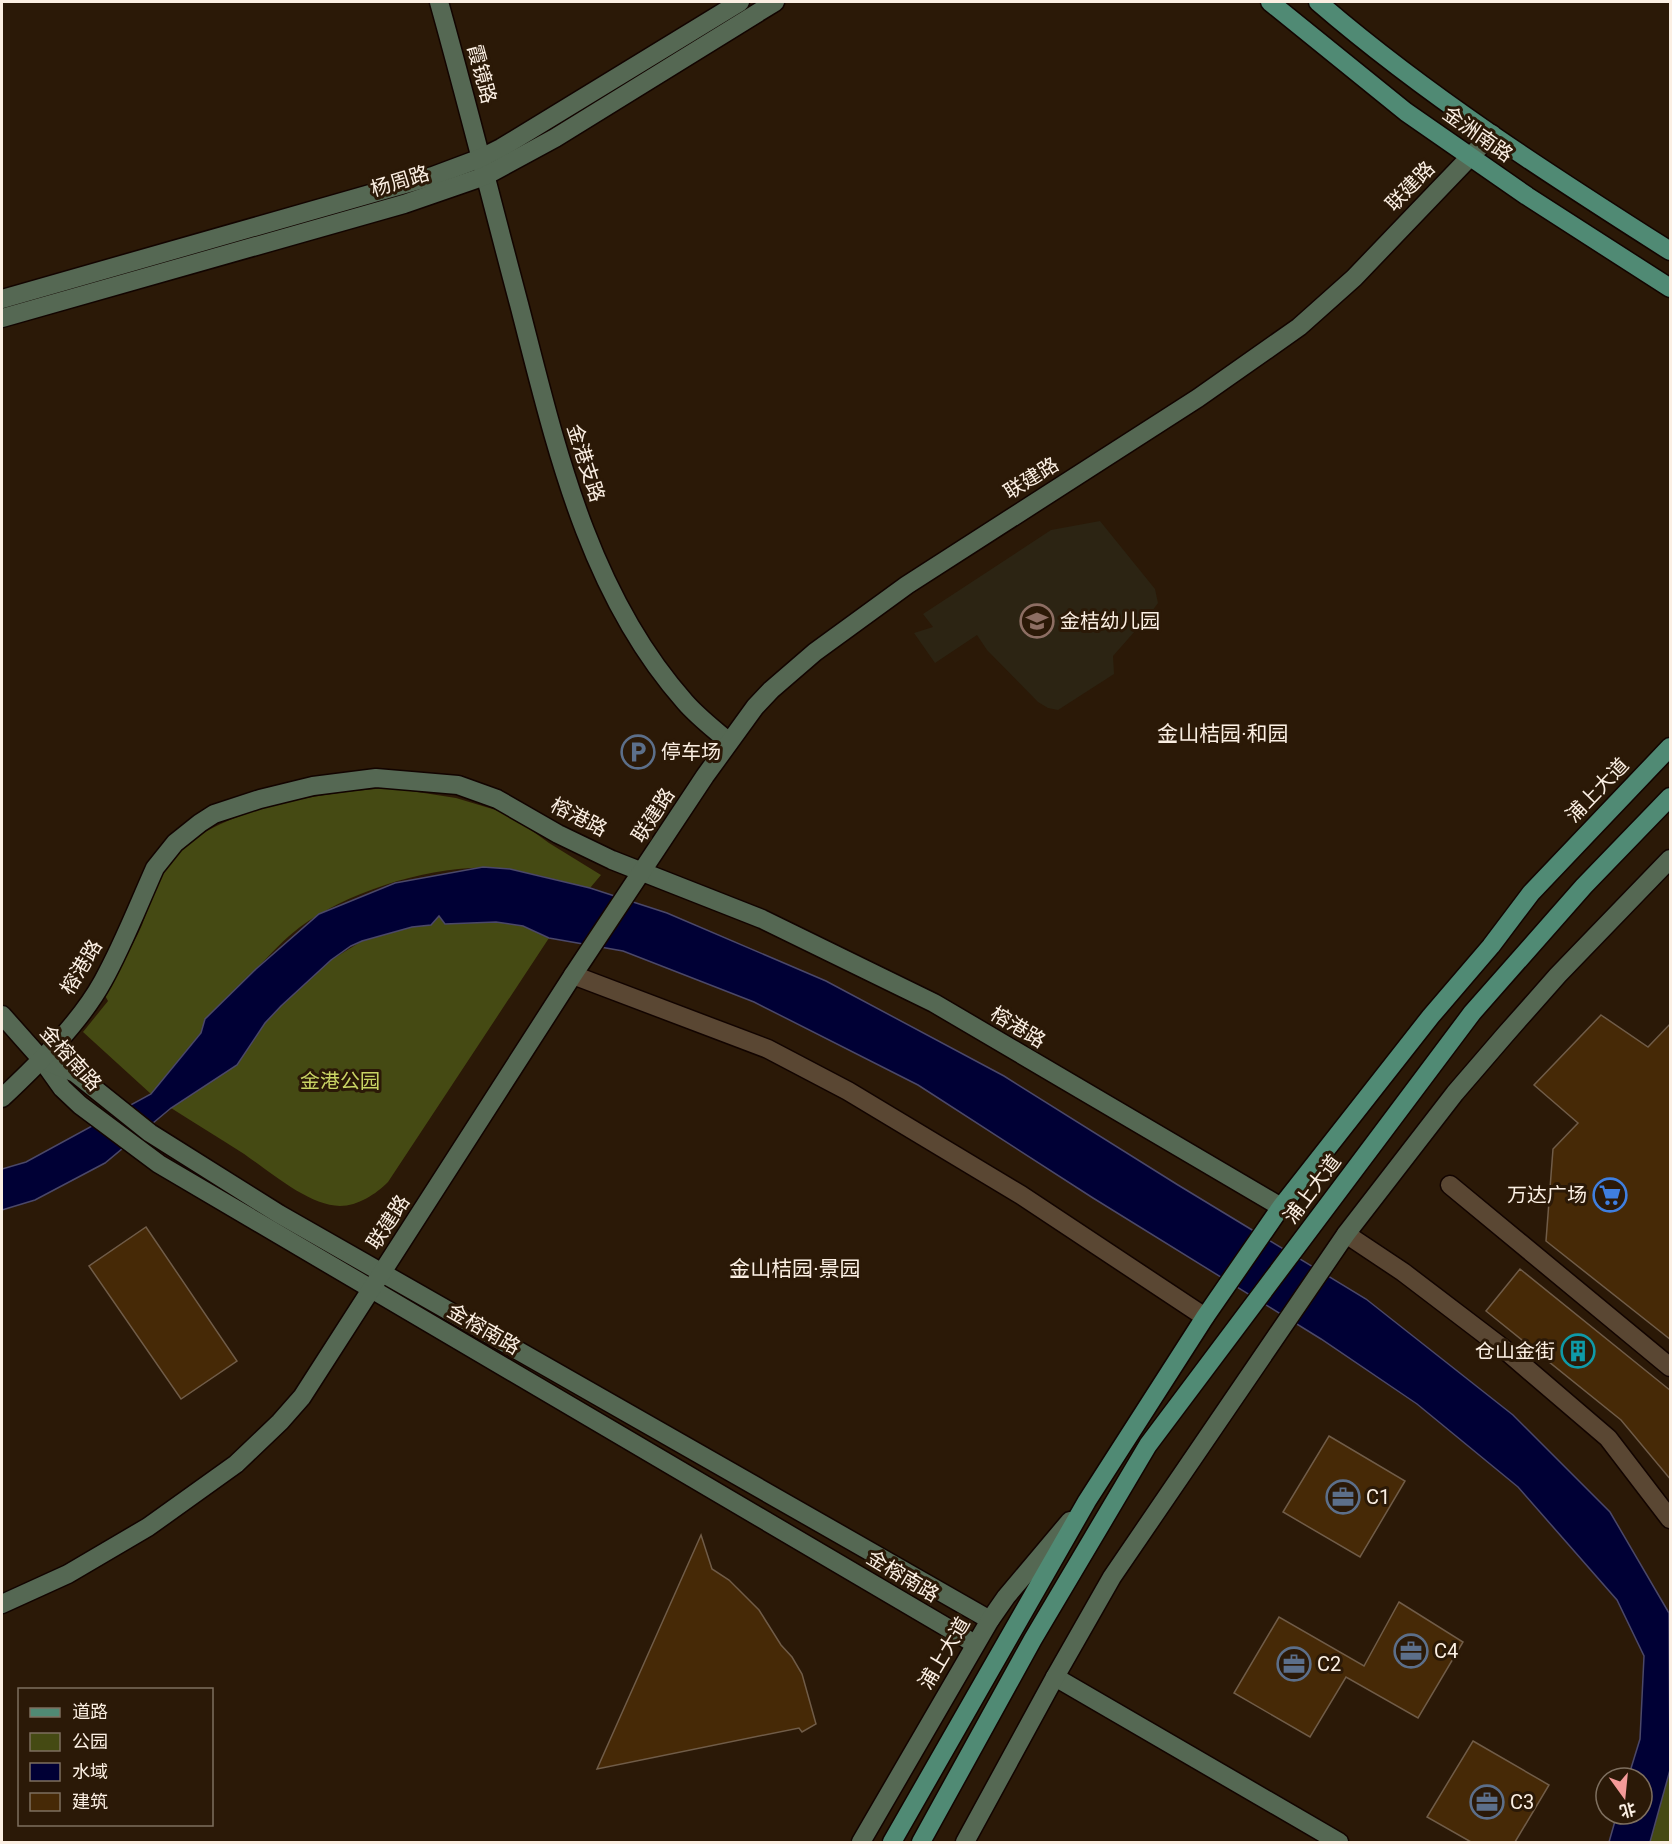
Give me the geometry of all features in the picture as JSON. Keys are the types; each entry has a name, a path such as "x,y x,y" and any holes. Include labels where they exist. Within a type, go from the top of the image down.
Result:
{"main road":[{"name":"霞镜路","path":"439,2 481,158"},
{"name":"杨周路","path":"2,299 433,176 481,158 740,2"},
{"name":"杨周路","path":"2,318 404,204 485,176 555,138 776,2"},
{"name":"金洲南路","path":"1270,2 1406,112 1527,196 1671,288"},
{"name":"金洲南路","path":"1318,2 1427,88 1531,162 1671,250"},
{"name":"联建路","path":"2,1604 95,1559 148,1527 236,1464 280,1422 302,1397 573,975 729,742 771,690 859,618 950,556 1198,398 1299,327 1354,278 1492,134"},
{"name":"金港支路","path":"481,158 555,443 573,499 598,561 625,615 652,659 687,704 729,742"},
{"name":"浦上大道","path":"892,1842 1087,1501 1205,1317 1281,1207 1531,893 1671,747"},
{"name":"榕港路","path":"2,1098 42,1060 92,999 103,982 155,868 175,843 200,823 234,807 296,790 351,780 403,779 458,785 498,799 558,834 642,872 762,919 934,1003 1281,1207"},
{"name":"浦上大道","path":"921,1842 1034,1640 1148,1445 1472,1013 1584,886 1671,797"},
{"path":"965,1842 1112,1577 1346,1234 1455,1093 1505,1035 1558,975 1671,859"},
{"name":"金榕南路","path":"2,1015 42,1060 62,1088 80,1105 133,1146 191,1184 975,1644"},
{"path":"42,1060 75,1073 150,1133 279,1214 990,1620"},
{"name":"浦上大道","path":"861,1842 990,1620 1006,1597 1087,1501"},
{"path":"1055,1677 1338,1842"}],"street":[{"path":"573,975 768,1049 848,1091 1021,1196 1205,1317"},
{"path":"1450,1185 1671,1367"},
{"path":"1346,1234 1403,1272 1504,1349 1608,1438 1671,1519"}],"shaded area":[{"name":"金桔幼儿园","path":"1100,521 1155,589 1158,603 1113,656 1114,674 1058,710 1048,708 1038,702 987,650 977,635 935,663 914,633 933,627 923,614 1051,530"}],"green space":[{"path":"392,788 456,798 509,814 549,843 601,875 590,888 511,870 458,869 401,880 345,901 321,913 294,932 205,1019 201,1033 151,1094 83,1032 108,1001 103,992 138,934 164,870 181,849 205,832 267,807 301,799"},
{"name":"金港公园","path":"439,915 462,922 496,922 523,926 549,938 388,1182 378,1191 360,1202 340,1206 315,1200 288,1185 171,1108 237,1065 265,1023 297,989 331,960 362,941 412,927 431,925"},
{"path":"1670,1770 1670,1842 1649,1842"}],"water":[{"path":"483,867 510,869 590,888 667,913 826,981 1004,1076 1366,1299 1513,1415 1610,1512 1669,1613 1670,1770 1650,1842 1609,1842 1614,1826 1654,1826 1654,1766 1632,1766 1640,1739 1644,1656 1617,1600 1518,1487 1417,1404 1321,1339 1093,1198 918,1085 754,1002 623,951 549,938 523,926 496,922 445,924 439,916 431,925 412,927 362,941 331,960 281,1006 265,1023 237,1065 171,1108 105,1163 35,1200 2,1210 2,1169 26,1162 151,1094 201,1033 205,1019 256,969 319,914 395,883"}],"building":[{"name":"万达广场","path":"1601,1015 1648,1047 1671,1023 1671,1340 1546,1241 1553,1149 1578,1123 1534,1085"},
{"path":"146,1227 237,1361 181,1399 89,1266"},
{"name":"仓山金街","path":"1520,1269 1671,1391 1671,1480 1621,1420 1486,1311"},
{"path":"1329,1436 1405,1481 1360,1557 1283,1512"},
{"path":"701,1535 712,1569 729,1580 759,1610 781,1645 792,1657 802,1674 816,1724 802,1732 799,1728 597,1769"},
{"path":"1399,1602 1463,1642 1418,1718 1346,1677 1310,1737 1234,1693 1279,1617 1364,1666"},
{"path":"1473,1741 1549,1785 1515,1842 1471,1842 1427,1817"}],"place":[{"name":"金桔幼儿园","path":"1037,621"},
{"name":"停车场","path":"638,752"},
{"name":"万达广场","path":"1610,1195"},
{"name":"仓山金街","path":"1578,1351"},
{"name":"C1","path":"1343,1497"},
{"name":"C4","path":"1411,1651"},
{"name":"C2","path":"1294,1664"},
{"name":"C3","path":"1487,1802"}],"district":[{"name":"金山桔园·和园","path":"1223,734"},
{"name":"金山桔园·景园","path":"795,1269"}]}
